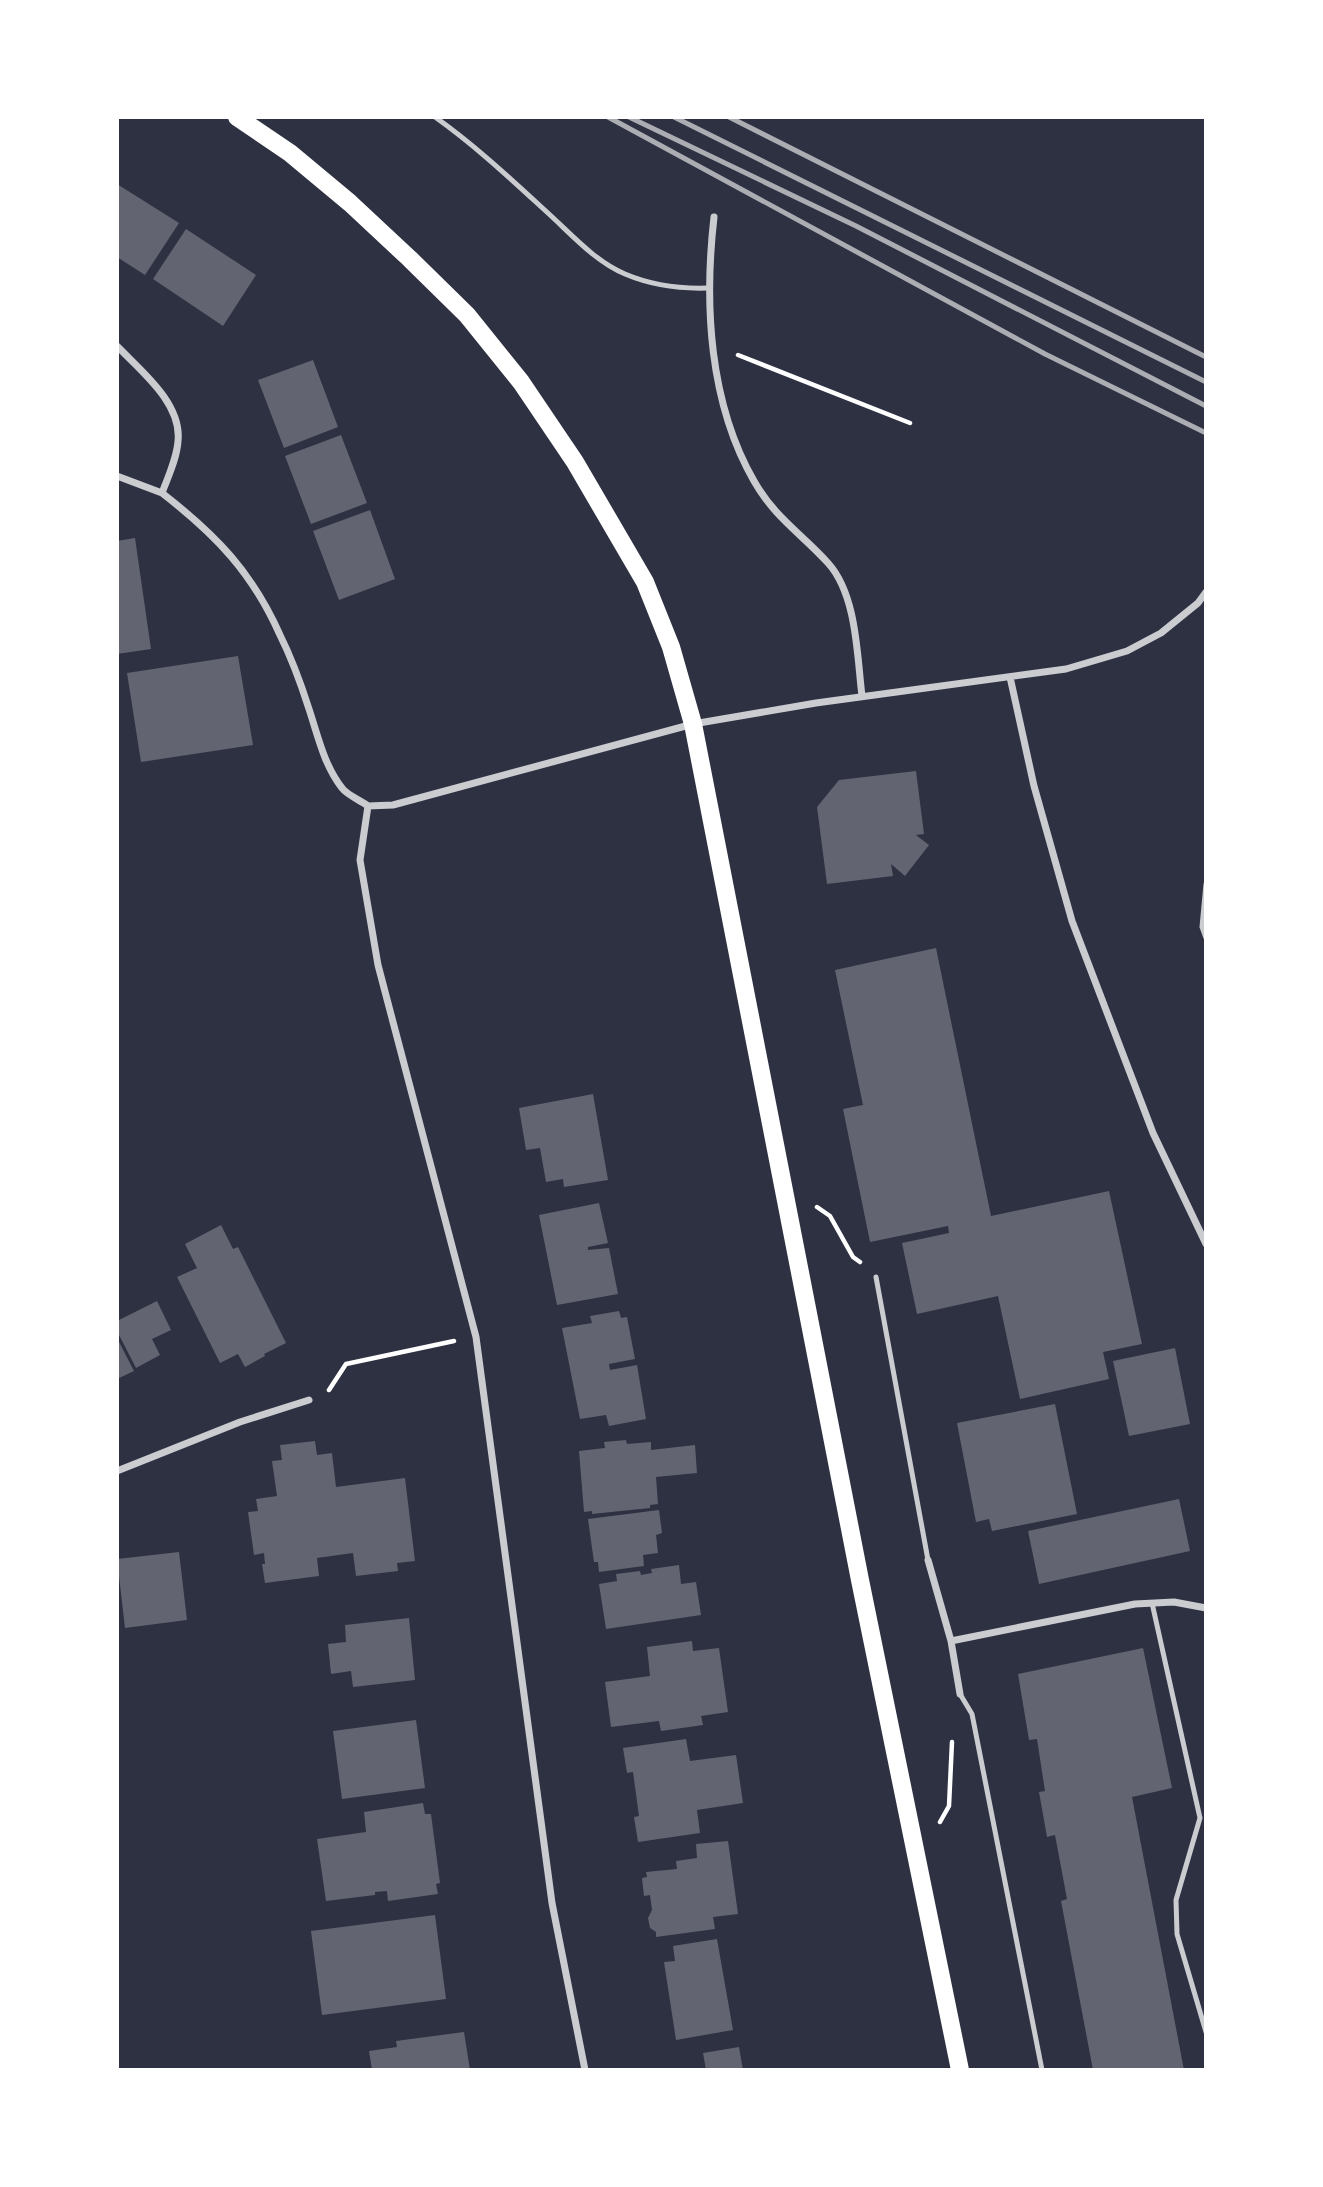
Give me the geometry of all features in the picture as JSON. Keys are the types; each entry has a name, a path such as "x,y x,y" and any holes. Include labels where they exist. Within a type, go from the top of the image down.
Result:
{"main road":[{"path":"237,117 290,153 350,203 467,315 521,382 575,462 645,582 671,648 693,724 960,2070"}],"street":[{"path":"714,217 708,288 714,349 731,430 753,480 782,519 830,564 845,592 850,609 862,696"},
{"path":"117,346 169,405 177,423 178,441 162,494"},
{"path":"117,476 162,494 202,525 239,564 265,603 280,634 299,677 325,758 343,790 368,806 393,804 693,724 862,696 1066,669 1126,651 1161,633 1198,603 1206,592"},
{"path":"1010,677 1034,786 1072,921 1153,1133 1206,1244"},
{"path":"368,806 360,860 378,965 475,1337 552,1903 585,2070"},
{"path":"117,1471 240,1422 309,1400"},
{"path":"929,1560 951,1641 960,1693"},
{"path":"951,1641 1152,1603 1174,1602 1206,1608"}],"lane":[{"path":"435,117 489,159 604,262 623,273 663,285 685,289 708,288"},
{"path":"1206,884 1202,927 1206,938"},
{"path":"876,1277 929,1560"},
{"path":"1152,1603 1200,1818 1176,1900 1177,1934 1206,2032"},
{"path":"960,1693 972,1714 1042,2070"}],"path":[{"path":"714,349 738,355 910,423"},
{"path":"783,1184 830,1216 853,1257 876,1277"},
{"path":"309,1400 331,1390 346,1364 475,1337"},
{"path":"918,1865 949,1806 952,1726 960,1693"}],"building":[{"path":"117,184 179,223 145,275 117,257"},
{"path":"186,229 256,275 223,326 153,279"},
{"path":"313,360 338,427 284,448 258,380"},
{"path":"341,435 367,503 311,524 285,456"},
{"path":"370,510 395,579 339,600 313,531"},
{"path":"135,538 151,649 117,654 117,541"},
{"path":"238,656 253,745 141,762 127,673"},
{"path":"916,771 924,834 916,835 929,845 905,876 891,864 893,876 827,884 817,807 839,780"},
{"path":"936,948 991,1216 1109,1191 1142,1344 1103,1352 1109,1379 1020,1399 998,1296 917,1314 902,1243 949,1233 948,1226 870,1242 843,1109 863,1105 835,970"},
{"path":"593,1094 608,1180 564,1187 563,1179 546,1182 540,1148 526,1150 519,1108"},
{"path":"599,1203 608,1243 588,1247 588,1250 609,1248 618,1294 557,1305 539,1215"},
{"path":"221,1225 233,1249 238,1247 286,1343 245,1367 238,1354 220,1363 177,1277 197,1268 185,1244"},
{"path":"157,1301 171,1330 152,1339 160,1355 136,1368 117,1331 117,1321"},
{"path":"619,1311 621,1318 627,1317 635,1359 609,1364 610,1370 637,1365 646,1419 609,1426 606,1415 580,1419 562,1328 592,1323 590,1316"},
{"path":"117,1338 134,1371 117,1379"},
{"path":"1175,1348 1190,1424 1129,1436 1113,1361"},
{"path":"1055,1404 1077,1514 992,1531 989,1519 976,1522 957,1423"},
{"path":"626,1440 627,1444 651,1442 651,1450 695,1445 697,1473 656,1477 658,1504 650,1505 650,1508 592,1514 592,1511 584,1512 579,1451 605,1448 604,1442"},
{"path":"315,1441 317,1455 332,1453 336,1487 405,1478 415,1561 397,1563 398,1571 356,1576 353,1553 317,1558 319,1576 265,1583 262,1564 265,1564 264,1553 254,1555 248,1512 258,1511 256,1499 277,1496 272,1461 282,1460 280,1445"},
{"path":"1179,1499 1190,1551 1039,1584 1028,1531"},
{"path":"659,1510 662,1533 656,1535 658,1553 643,1555 644,1566 599,1572 598,1562 594,1562 588,1519"},
{"path":"179,1552 187,1620 125,1628 117,1559"},
{"path":"679,1565 681,1584 696,1582 701,1615 606,1629 599,1584 617,1581 616,1574 640,1571 641,1575 652,1573 651,1569"},
{"path":"409,1618 415,1680 353,1687 351,1671 331,1674 328,1644 346,1642 345,1625"},
{"path":"692,1641 693,1651 719,1648 728,1712 701,1716 703,1725 661,1731 659,1721 611,1727 605,1682 650,1676 647,1647"},
{"path":"1143,1648 1172,1788 1132,1797 1184,2070 1093,2070 1061,1901 1067,1899 1055,1835 1047,1837 1039,1792 1045,1791 1037,1739 1029,1740 1018,1674"},
{"path":"416,1720 425,1788 342,1799 333,1731"},
{"path":"686,1739 690,1761 736,1755 743,1803 697,1810 700,1833 638,1842 634,1817 639,1816 633,1772 627,1773 623,1748"},
{"path":"423,1803 425,1814 431,1814 440,1883 436,1884 438,1894 388,1901 387,1891 326,1901 317,1839 366,1832 364,1812"},
{"path":"728,1841 738,1914 713,1917 715,1929 656,1937 648,1918 652,1910 650,1895 644,1896 642,1878 647,1877 646,1872 677,1869 676,1861 697,1858 696,1844"},
{"path":"435,1915 446,1999 322,2015 311,1931"},
{"path":"717,1939 733,2030 676,2040 664,1962 675,1961 673,1946"},
{"path":"464,2032 470,2070 372,2070 369,2051 397,2047 396,2041"},
{"path":"739,2047 743,2070 706,2070 703,2053"}],"railway":[{"path":"608,117 1045,354 1206,433"},
{"path":"629,117 856,226 1206,406"},
{"path":"674,117 1206,382"},
{"path":"729,117 1206,357"}]}
